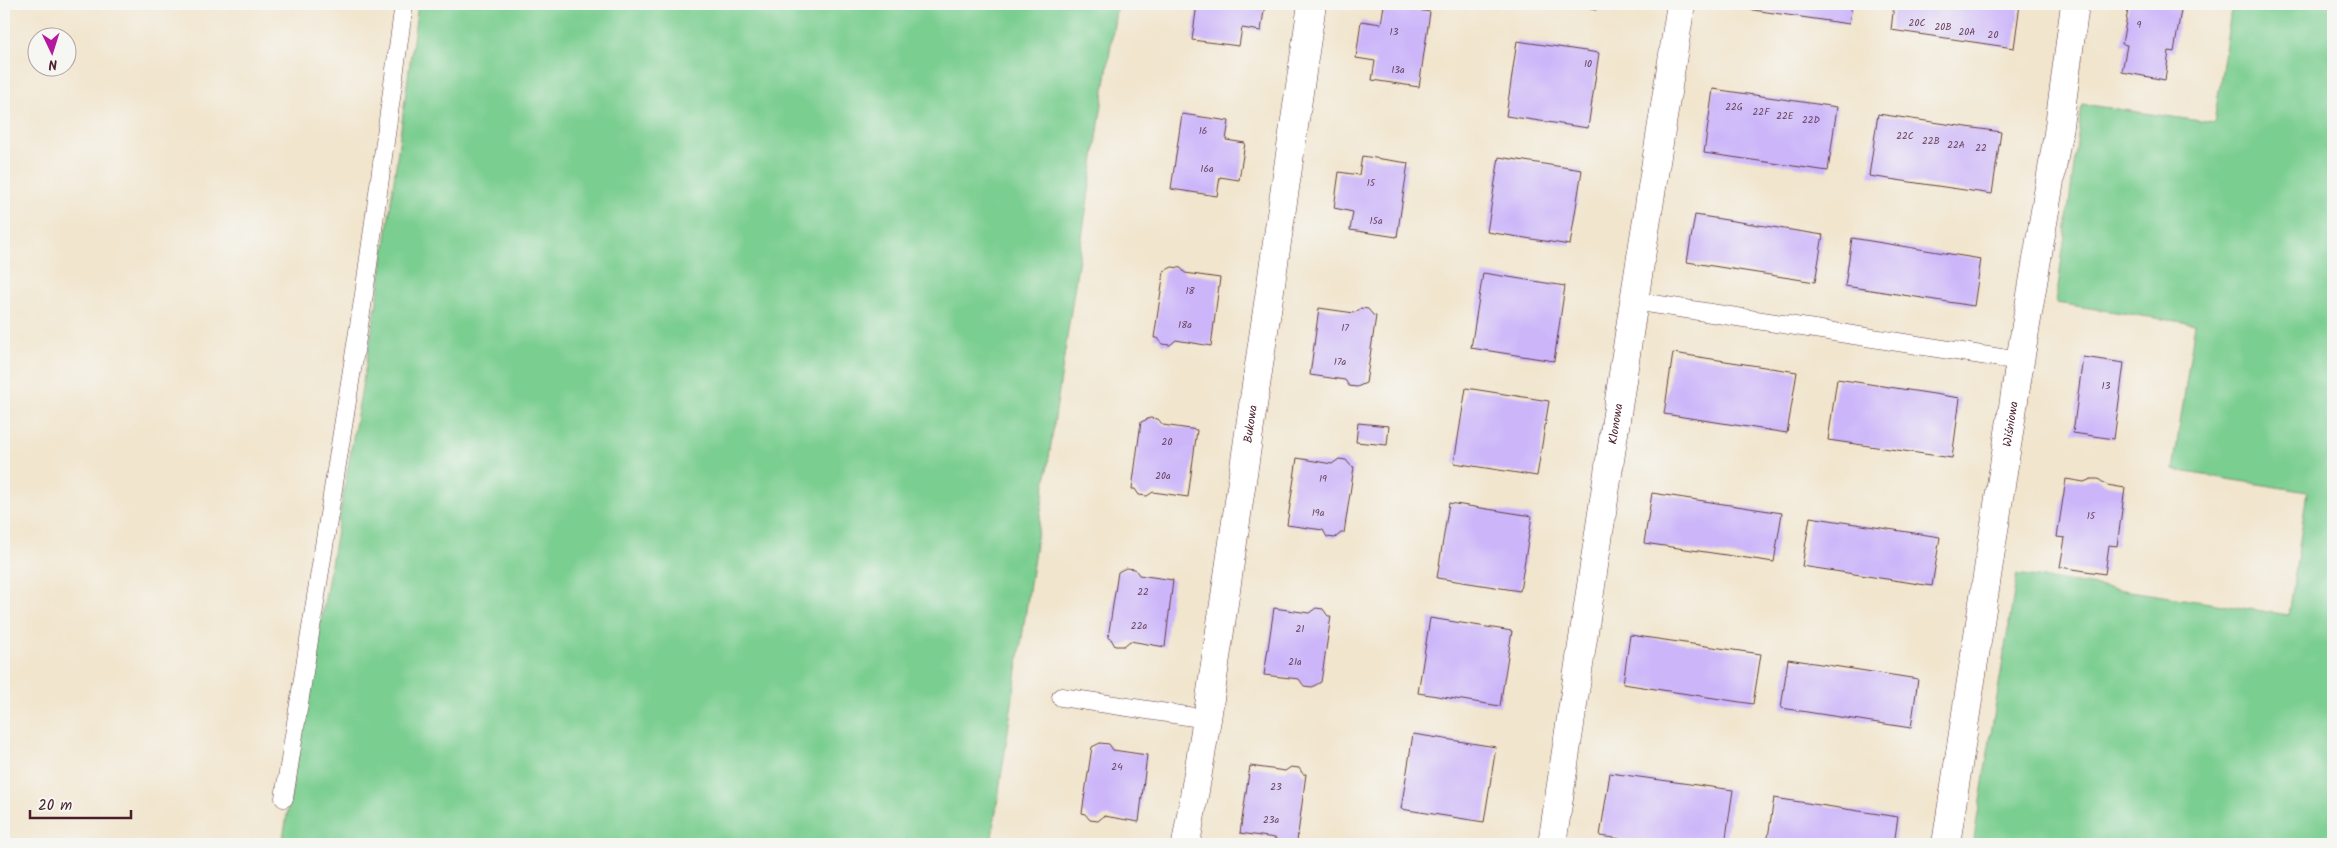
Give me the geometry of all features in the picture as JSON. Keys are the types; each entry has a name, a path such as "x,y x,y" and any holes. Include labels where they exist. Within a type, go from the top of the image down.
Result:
{"street":[{"name":"Bukowa","path":"1186,844 1207,719 1312,4"},
{"name":"Klonowa","path":"1552,844 1681,4"},
{"name":"Wiśniowa","path":"1946,844 2020,361 2058,133 2075,4"}],"lane":[{"path":"284,798 364,294 404,4"},
{"path":"1634,301 2020,361"},
{"path":"1061,697 1207,719"}],"green space":[{"path":"418,4 1117,4 991,844 282,844 379,290"},
{"path":"2232,4 2333,4 2333,844 1973,844 2017,574 2289,615 2307,492 2173,470 2195,324 2056,303 2082,104 2214,123"}],"building":[{"path":"1197,4 1265,4 1261,31 1242,28 1239,46 1192,40"},
{"path":"1564,4 1597,4 1596,10"},
{"path":"1726,4 1852,4 1849,24 1726,6"},
{"path":"1894,4 2020,4 2014,48 1891,30"},
{"path":"2129,4 2182,4 2174,52 2169,51 2165,80 2122,72 2127,45 2122,44"},
{"path":"1384,5 1430,12 1419,87 1372,80 1375,61 1356,58 1361,21 1381,24"},
{"path":"1517,41 1599,53 1588,128 1506,116"},
{"path":"1713,89 1837,107 1828,171 1704,153"},
{"path":"1182,114 1229,121 1226,140 1245,143 1239,180 1220,177 1217,196 1171,189"},
{"path":"1878,114 2001,132 1992,194 1869,176"},
{"path":"1362,156 1408,163 1397,237 1350,230 1353,212 1334,208 1339,172 1359,175"},
{"path":"1499,157 1582,170 1570,245 1487,232"},
{"path":"1695,215 1823,235 1815,282 1687,262"},
{"path":"1852,238 1981,259 1974,306 1845,286"},
{"path":"1172,267 1181,268 1185,273 1220,278 1211,346 1176,340 1170,345 1162,344 1158,338 1154,338 1164,271"},
{"path":"1483,273 1565,286 1554,361 1471,348"},
{"path":"1319,308 1354,313 1361,308 1368,309 1376,316 1366,383 1357,387 1349,386 1345,380 1310,375"},
{"path":"1673,353 1797,372 1787,433 1664,414"},
{"path":"2083,357 2124,363 2114,439 2073,433"},
{"path":"1837,379 1960,398 1952,458 1828,440"},
{"path":"1466,388 1549,401 1537,476 1454,463"},
{"path":"1150,418 1158,419 1163,425 1197,430 1188,497 1153,492 1147,496 1139,495 1135,489 1132,489 1141,422"},
{"path":"1358,423 1389,426 1387,445 1356,442"},
{"path":"1297,458 1332,464 1339,459 1346,460 1354,467 1344,533 1335,538 1327,537 1323,530 1287,525"},
{"path":"2066,479 2084,482 2098,479 2107,485 2125,488 2117,546 2109,545 2105,574 2060,567 2065,538 2057,537"},
{"path":"1652,493 1782,513 1774,562 1644,543"},
{"path":"1449,503 1532,516 1520,591 1437,578"},
{"path":"1810,517 1940,537 1932,586 1802,566"},
{"path":"1126,568 1135,569 1139,575 1173,580 1165,647 1130,641 1124,646 1115,646 1111,639 1108,638 1118,572"},
{"path":"1274,608 1309,613 1316,608 1323,609 1328,616 1331,616 1321,682 1312,687 1304,686 1299,679 1264,675"},
{"path":"1430,618 1512,631 1500,706 1418,693"},
{"path":"1630,635 1761,654 1753,704 1623,684"},
{"path":"1788,659 1918,679 1911,728 1781,708"},
{"path":"1413,734 1496,747 1484,822 1401,809"},
{"path":"1100,743 1109,744 1113,750 1147,755 1139,822 1104,816 1098,821 1090,820 1082,813 1092,747"},
{"path":"1250,766 1285,771 1291,767 1299,768 1303,774 1306,774 1297,841 1293,840 1289,844 1280,844 1275,838 1240,833"},
{"path":"1610,773 1733,790 1725,844 1657,844 1600,836"},
{"path":"1774,798 1898,817 1894,844 1767,844"}]}
